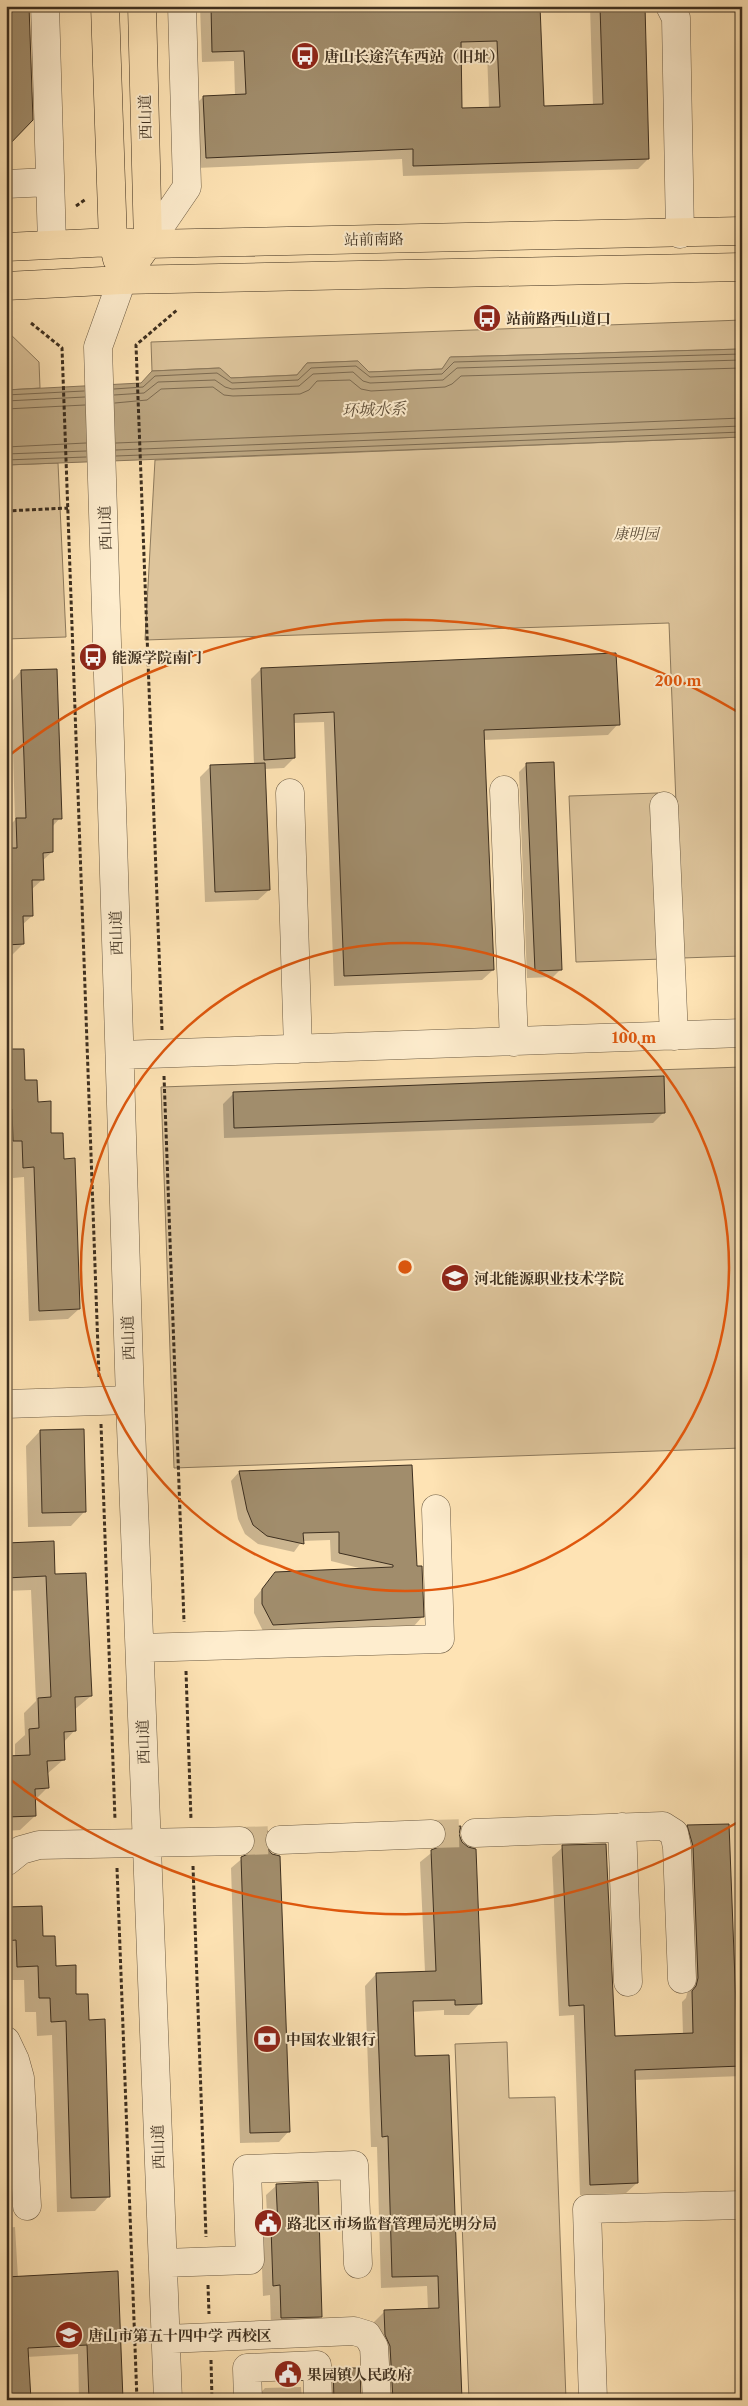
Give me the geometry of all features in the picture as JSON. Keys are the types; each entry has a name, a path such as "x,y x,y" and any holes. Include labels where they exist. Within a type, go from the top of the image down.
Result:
{"main road":[{"path":"105,6 113,242 122,280"},
{"name":"西山道","path":"122,280 148,244 142,6"},
{"name":"站前南路","path":"6,247 113,242 148,244 680,234 742,231"},
{"path":"6,286 122,280 742,267"}],"street":[{"path":"45,6 52,244"},
{"path":"148,244 186,187 182,6"},
{"path":"670,6 676,18 680,234"},
{"path":"6,184 50,182"},
{"name":"西山道","path":"122,280 98,346 104,494 130,1400 168,2400"},
{"path":"504,790 514,1042"},
{"path":"290,793 298,1049"},
{"path":"664,806 674,1036"},
{"path":"120,1055 742,1034"},
{"path":"6,1404 130,1400"},
{"path":"140,1648 440,1639 436,1509"},
{"path":"475,1833 663,1826 674,1833 678,1847 682,1979"},
{"path":"622,1827 628,1982"},
{"path":"280,1840 431,1834"},
{"path":"6,1862 21,1850 39,1845 116,1845 240,1841"},
{"path":"6,2041 15,2060 13,2078 27,2206"},
{"path":"163,2264 250,2260 247,2169 354,2165 358,2264"},
{"path":"593,2400 587,2210 742,2204"},
{"path":"166,2339 354,2331 367,2335 374,2347 376,2400"},
{"path":"248,2400 247,2368 317,2365 318,2400"}],"path":[{"path":"51,218 86,200 86,191"},
{"path":"177,310 136,346 212,2400"},
{"path":"31,323 62,348 136,2400"},
{"path":"6,511 68,508"}],"green space":[{"path":"742,320 742,349 451,357 442,369 369,372 358,361 307,363 297,375 231,378 219,368 152,371 151,342"},
{"path":"6,330 39,362 40,388 6,390"},
{"name":"康明园","path":"742,437 742,956 682,958 669,623 145,640 155,460"},
{"path":"58,463 66,637 6,639 6,465"},
{"path":"658,793 663,959 576,962 569,796"},
{"path":"742,1067 742,1448 174,1468 161,1087"},
{"path":"507,2042 509,2098 555,2097 566,2400 469,2400 455,2044"}],"water":[{"name":"环城水系","path":"742,349 742,437 6,465 6,390 141,383 152,371 220,368 231,378 297,375 307,363 358,361 369,372 442,369 450,357"}],"building":[{"path":"6,6 29,6 33,120 6,148"},
{"path":"211,6 540,6 544,106 603,104 600,6 645,6 649,159 413,166 413,149 206,158 203,96 246,94 244,51 212,52","holes":["497,41 500,107 462,108 461,42"]},
{"path":"616,653 620,725 484,730 494,970 344,976 334,712 294,714 295,758 264,760 261,668"},
{"path":"57,669 62,819 53,819 53,852 43,853 44,880 32,880 33,916 23,916 24,944 6,945 6,848 17,848 16,818 26,818 21,670"},
{"path":"554,762 562,970 535,971 526,763"},
{"path":"265,763 270,890 215,892 210,765"},
{"path":"6,1049 24,1049 25,1080 37,1080 38,1102 51,1101 51,1133 63,1133 64,1159 75,1158 80,1309 39,1311 34,1167 23,1168 22,1141 13,1141 12,1109 6,1109"},
{"path":"664,1076 665,1113 234,1128 233,1092"},
{"path":"84,1429 86,1512 42,1513 40,1430"},
{"path":"412,1465 417,1566 422,1566 424,1617 273,1625 262,1604 262,1589 275,1572 393,1567 393,1565 339,1553 339,1532 303,1533 304,1544 267,1536 253,1525 247,1510 239,1471"},
{"path":"54,1541 55,1574 86,1573 92,1696 75,1697 76,1731 64,1732 65,1760 47,1761 49,1788 35,1789 36,1816 6,1817 7,1756 30,1755 29,1729 39,1728 38,1698 51,1697 46,1576 6,1578 6,1543"},
{"path":"729,1824 737,2032 742,2032 742,2066 635,2070 638,2183 590,2185 584,2005 569,2006 562,1845 606,1844 615,2036 693,2033 692,1991 696,1986 698,1978 693,1846 687,1825"},
{"path":"461,1826 459,1834 462,1842 468,1847 476,1849 482,2004 455,2005 455,2000 413,2001 415,2056 449,2055 462,2400 393,2400 390,2346 385,2335 384,2310 439,2308 438,2276 392,2277 388,2136 382,2137 376,1973 436,1971 431,1850 445,1842 447,1834 445,1827"},
{"name":"中国农业银行","path":"252,1831 268,1831 264,1840 267,1848 272,1854 280,1856 290,2132 250,2133 241,1857 248,1854 254,1848 256,1840"},
{"path":"42,1906 43,1936 55,1936 56,1966 76,1965 76,1994 88,1994 89,2020 105,2019 110,2197 71,2198 66,2021 51,2022 50,1998 39,1998 38,1966 17,1967 16,1940 6,1941 6,1907"},
{"path":"318,2182 322,2317 281,2318 280,2285 273,2286 271,2227 278,2227 276,2184"},
{"name":"唐山市第五十四中学 西校区","path":"118,2271 123,2400 89,2400 87,2345 28,2348 31,2400 6,2400 6,2277"},
{"path":"333,2368 360,2368 361,2400 334,2400"}],"tunnel":[{"path":"431,1834 475,1833"},
{"path":"240,1841 280,1840"}],"place":[{"name":"唐山长途汽车西站（旧址）","path":"305,56"},
{"name":"站前路西山道口","path":"487,318"},
{"name":"能源学院南门","path":"93,657"},
{"name":"河北能源职业技术学院","path":"455,1278"},
{"name":"中国农业银行","path":"267,2039"},
{"name":"路北区市场监督管理局光明分局","path":"268,2223"},
{"name":"唐山市第五十四中学 西校区","path":"69,2335"},
{"name":"果园镇人民政府","path":"288,2374"}]}
